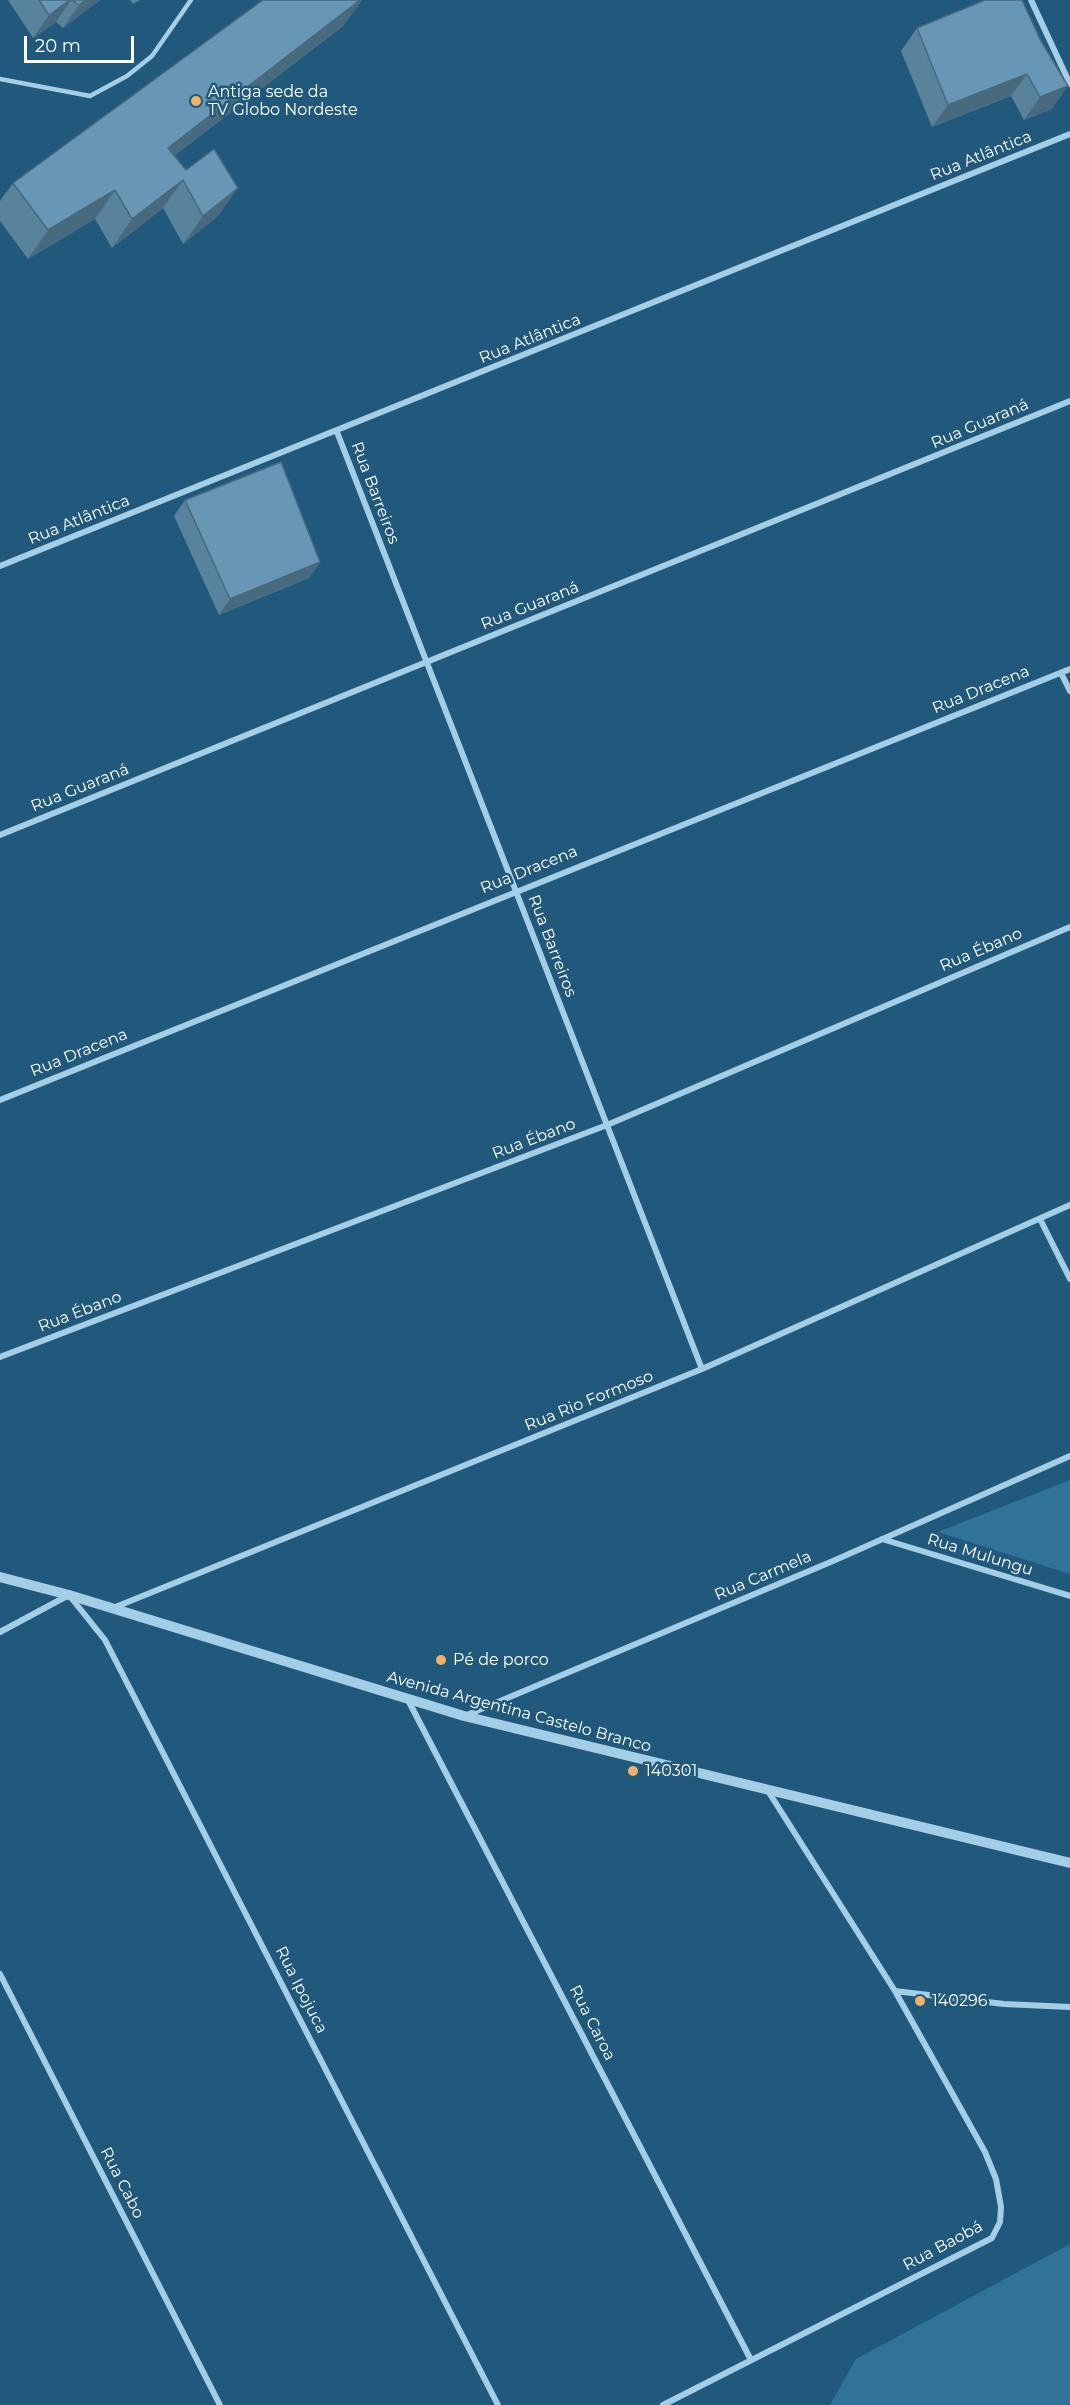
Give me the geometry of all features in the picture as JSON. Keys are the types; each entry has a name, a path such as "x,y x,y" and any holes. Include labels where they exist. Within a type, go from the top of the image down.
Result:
{"street":[{"path":"1031,0 1070,84"},
{"name":"Rua Atlântica","path":"0,566 337,432 1070,134"},
{"name":"Rua Guaraná","path":"0,835 1070,401"},
{"name":"Rua Barreiros","path":"337,432 702,1369"},
{"name":"Rua Dracena","path":"0,1100 516,890 1070,669"},
{"path":"1061,673 1070,691"},
{"name":"Rua Ébano","path":"0,1357 607,1125 1070,927"},
{"name":"Rua Rio Formoso","path":"113,1608 702,1369 1070,1205"},
{"path":"1040,1219 1070,1279"},
{"name":"Rua Carmela","path":"464,1716 882,1539 1070,1456"},
{"name":"Rua Mulungu","path":"882,1539 1070,1596"},
{"name":"Avenida Argentina Castelo Branco","path":"0,1577 69,1594 464,1716 1070,1863"},
{"path":"0,1632 69,1594"},
{"name":"Rua Ipojuca","path":"69,1594 105,1640 498,2405"},
{"name":"Rua Caroa","path":"408,1699 751,2360"},
{"name":"Rua Baobá","path":"663,2405 992,2238 999,2222 1001,2206 996,2179 986,2152 895,1991 768,1791"},
{"name":"Rua Cabo","path":"0,1974 220,2405"},
{"path":"895,1991 1004,2004 1070,2007"}],"lane":[{"path":"0,79 90,96 127,76 152,56 191,0"}],"shaded area":[{"path":"1070,1480 1070,1574 938,1532"},
{"path":"1070,2244 1070,2405 830,2405 856,2359"}],"building":[{"path":"39,0 70,0 49,15"},
{"path":"72,0 86,0 79,5"},
{"name":"Antiga sede da TV Globo Nordeste","path":"263,0 360,0 168,148 186,170 214,149 238,188 203,216 183,180 132,219 115,190 48,230 13,183"},
{"path":"985,0 1022,0 1041,41 1068,86 1040,97 1027,74 948,105 917,28"},
{"path":"281,462 320,562 230,599 185,500"}],"place":[{"name":"Antiga sede da TV Globo Nordeste","path":"196,101"},
{"name":"Pé de porco","path":"441,1660"},
{"name":"140301","path":"633,1771"},
{"name":"140296","path":"920,2001"}]}
